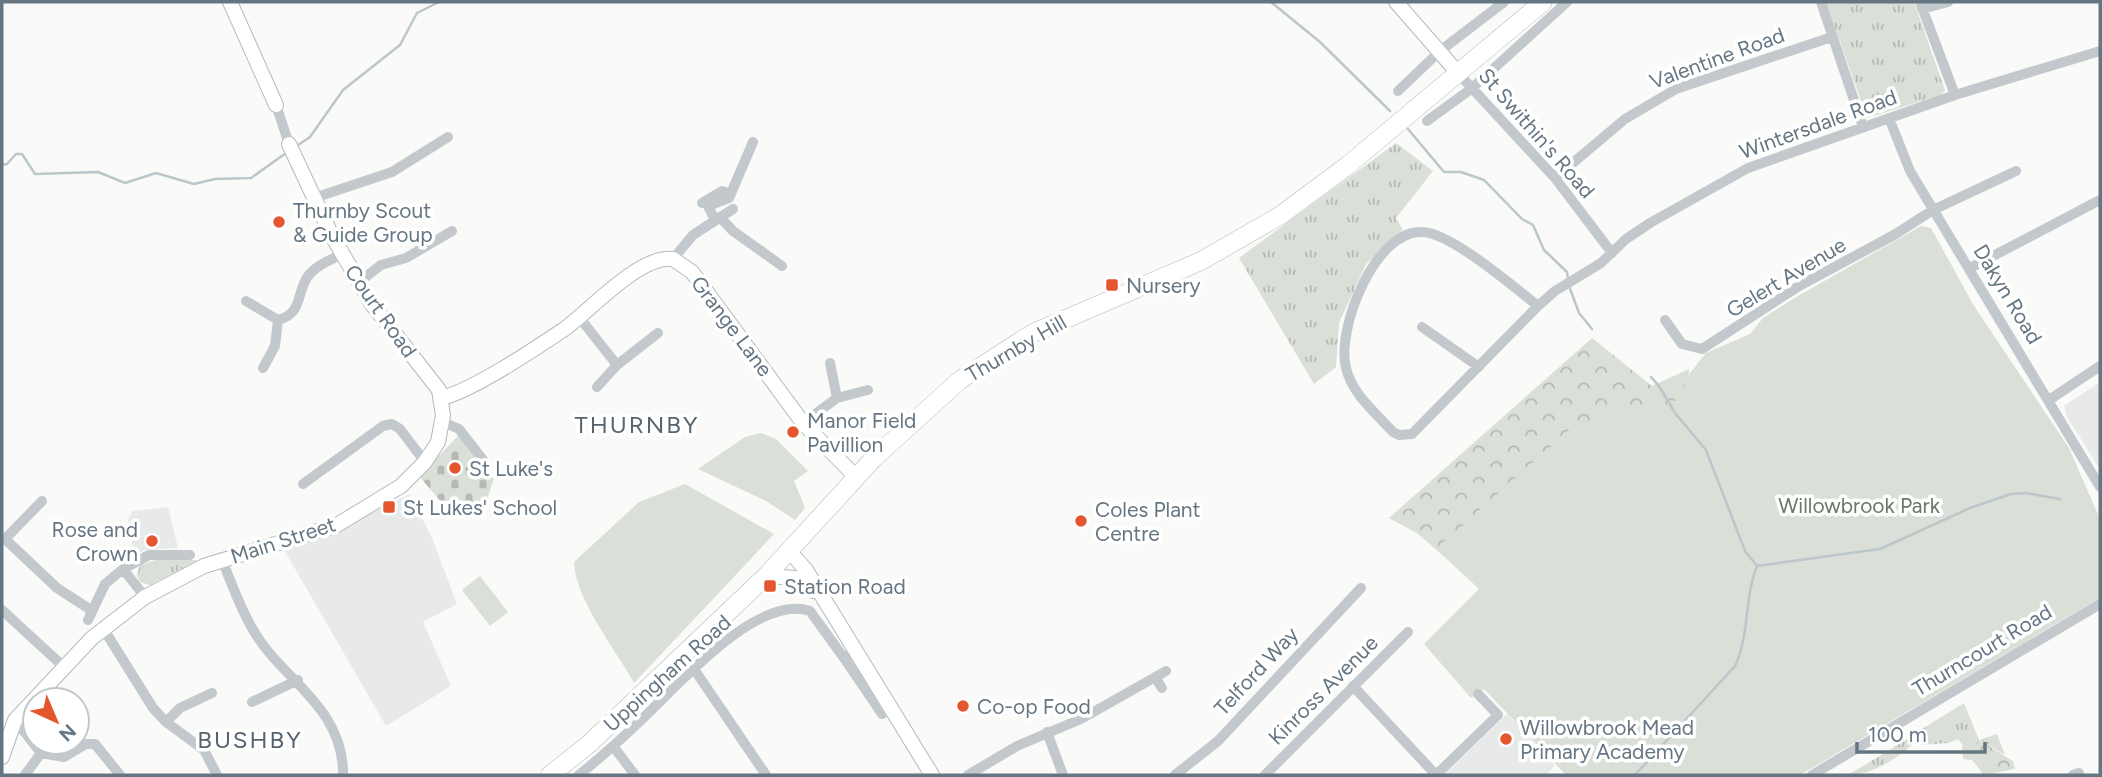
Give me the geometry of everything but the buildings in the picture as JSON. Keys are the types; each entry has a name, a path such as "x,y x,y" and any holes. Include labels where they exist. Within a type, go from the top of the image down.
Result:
{"highway":[{"name":"Thurnby Hill","path":"550,775 595,750 790,552 856,477 939,398 988,360 1056,321 1188,267 1251,234 1347,166 1543,2"}],"street":[{"path":"230,2 276,105"},
{"path":"1396,2 1458,73"},
{"path":"1398,91 1440,51 1504,2"},
{"path":"1427,121 1471,89 1567,2"},
{"path":"1821,2 1863,127"},
{"path":"1948,2 1921,5 1955,95"},
{"name":"Valentine Road","path":"1555,178 1625,119 1676,89 1832,37"},
{"name":"Wintersdale Road","path":"1538,306 1435,234 1421,231 1407,234 1388,247 1356,299 1345,331 1343,349 1346,371 1362,398 1394,432 1399,435 1412,434 1538,306 1650,223 1748,168 1955,95 2100,51"},
{"name":"St Swithin's Road","path":"1458,73 1555,178 1612,253"},
{"name":"Court Road","path":"276,105 296,162 342,254 385,323 435,383 442,398"},
{"name":"Dakyn Road","path":"1889,118 1910,171 2100,487"},
{"path":"314,198 392,172 448,137"},
{"path":"753,142 729,198 708,206 733,231 782,266"},
{"name":"Gelert Avenue","path":"1665,320 1682,344 1702,349 1799,286 1894,235 1933,210 2016,171"},
{"path":"702,203 722,191 731,194"},
{"path":"1969,268 2100,200"},
{"path":"673,259 693,235 733,209"},
{"path":"359,282 381,265 405,258 452,231"},
{"path":"246,301 278,320 287,318 296,310 309,274 342,254"},
{"name":"Grange Lane","path":"442,398 466,390 579,317 641,267 656,259 673,259 686,266 715,300 803,423 856,477"},
{"path":"579,317 617,365"},
{"path":"262,368 275,346 278,320"},
{"path":"1422,327 1479,367"},
{"path":"597,387 617,365 659,333"},
{"path":"830,363 838,398"},
{"path":"2049,400 2100,366"},
{"path":"803,423 838,398 868,390"},
{"name":"Main Street","path":"2,757 15,720 103,628 145,597 187,573 222,559 337,525 401,486 425,462 438,442 443,422 442,398"},
{"path":"443,422 459,429 484,461"},
{"path":"303,484 383,426 392,424 400,429 425,462"},
{"path":"42,501 5,539 89,615 105,584 123,569 149,555 190,555"},
{"path":"790,552 800,561 824,599 849,654 882,714"},
{"path":"222,559 255,633 269,653 298,680 334,733 341,751 344,775"},
{"path":"123,569 145,597"},
{"path":"766,576 796,578 824,599"},
{"name":"Telford Way","path":"1175,775 1218,741 1361,588"},
{"name":"Thurncourt Road","path":"1812,775 2100,604"},
{"name":"Uppingham Road","path":"579,775 595,750 613,746 727,640 760,620 786,609 810,611 849,654"},
{"path":"2,610 65,668"},
{"path":"103,628 118,648 139,689 166,722 204,750 218,775"},
{"name":"Kinross Avenue","path":"1265,775 1408,632"},
{"path":"849,654 932,775"},
{"path":"694,669 765,775"},
{"path":"968,775 1017,746 1081,719 1166,671"},
{"path":"1155,677 1162,688"},
{"path":"252,702 298,680"},
{"path":"1353,687 1436,775 1498,715 1478,694"},
{"path":"166,722 180,708 212,693"},
{"path":"15,720 21,728"},
{"path":"1047,732 1063,775"},
{"path":"91,744 95,744 120,775"},
{"path":"613,746 635,775"},
{"path":"25,775 39,756"}],"shaded area":[{"path":"2100,382 2100,469 2067,417 2064,406"},
{"path":"410,494 432,538 457,604 423,622 451,686 386,726 283,548 324,536"},
{"path":"168,507 178,548 145,550 134,555 128,519 133,511"},
{"name":"Willowbrook Mead Primary Academy","path":"1507,714 1555,765 1546,775 1444,775"}],"green space":[{"path":"1826,2 1914,2 1945,90 1941,95 1867,118"},
{"path":"1396,143 1433,171 1396,218 1403,230 1366,264 1339,323 1336,367 1314,384 1239,258"},
{"name":"Willowbrook Park","path":"1921,226 1931,228 1974,306 2069,448 2100,519 2100,598 1800,775 1566,775 1484,689 1471,698 1424,644 1479,589 1436,549 1568,431 1622,407 1660,409 1678,399 1690,373 1706,353 1750,334 1763,318"},
{"path":"1592,338 1652,386 1689,369 1688,413 1447,559 1417,533 1389,518"},
{"path":"761,433 776,439 808,471 794,481 805,508 795,520 766,501 698,469 745,437"},
{"path":"459,435 494,478 488,497 454,517 419,476"},
{"path":"685,484 774,534 634,683 581,592 574,562 639,502"},
{"path":"156,560 198,560 150,585 140,582 137,575 140,565"},
{"path":"480,576 508,612 490,626 462,590"},
{"path":"1964,703 1979,740 1997,734 2005,755 1980,740 1972,760 1963,759 1962,744 1958,739 1948,743 1919,745 1921,737 1917,732"},
{"path":"1909,738 1916,740 1894,759 1876,769 1848,775"},
{"path":"1979,740 2013,761 2015,769 1984,775 1972,760"}],"waterway":[{"path":"295,147 310,137 343,90 400,45 417,13 439,2"},
{"path":"1271,2 1320,42 1390,111"},
{"path":"1408,129 1444,172 1461,172 1484,180 1522,219 1533,225 1544,250 1567,272 1568,279"},
{"path":"2,165 7,164 16,154 22,154 35,174 98,172 125,183 156,173 194,184 215,179 251,178 286,153"},
{"path":"1569,286 1579,313 1592,329"},
{"path":"1651,377 1675,413 1706,450 1745,551 1757,566 1880,549 1970,508 2011,494 2025,493 2060,499"},
{"path":"1635,775 1735,666 1743,641 1750,591 1757,566"}],"place":[{"name":"Thurnby Scout & Guide Group","path":"279,222"},
{"name":"Nursery","path":"1112,285"},
{"name":"Manor Field Pavillion","path":"793,432"},
{"name":"St Luke's","path":"455,468"},
{"name":"St Lukes' School","path":"389,507"},
{"name":"Coles Plant Centre","path":"1081,521"},
{"name":"Rose and Crown","path":"152,541"},
{"name":"Station Road","path":"770,586"},
{"name":"Co-op Food","path":"963,706"},
{"name":"Willowbrook Mead Primary Academy","path":"1506,739"}],"district":[{"name":"THURNBY","path":"637,424"},
{"name":"BUSHBY","path":"250,739"}]}
